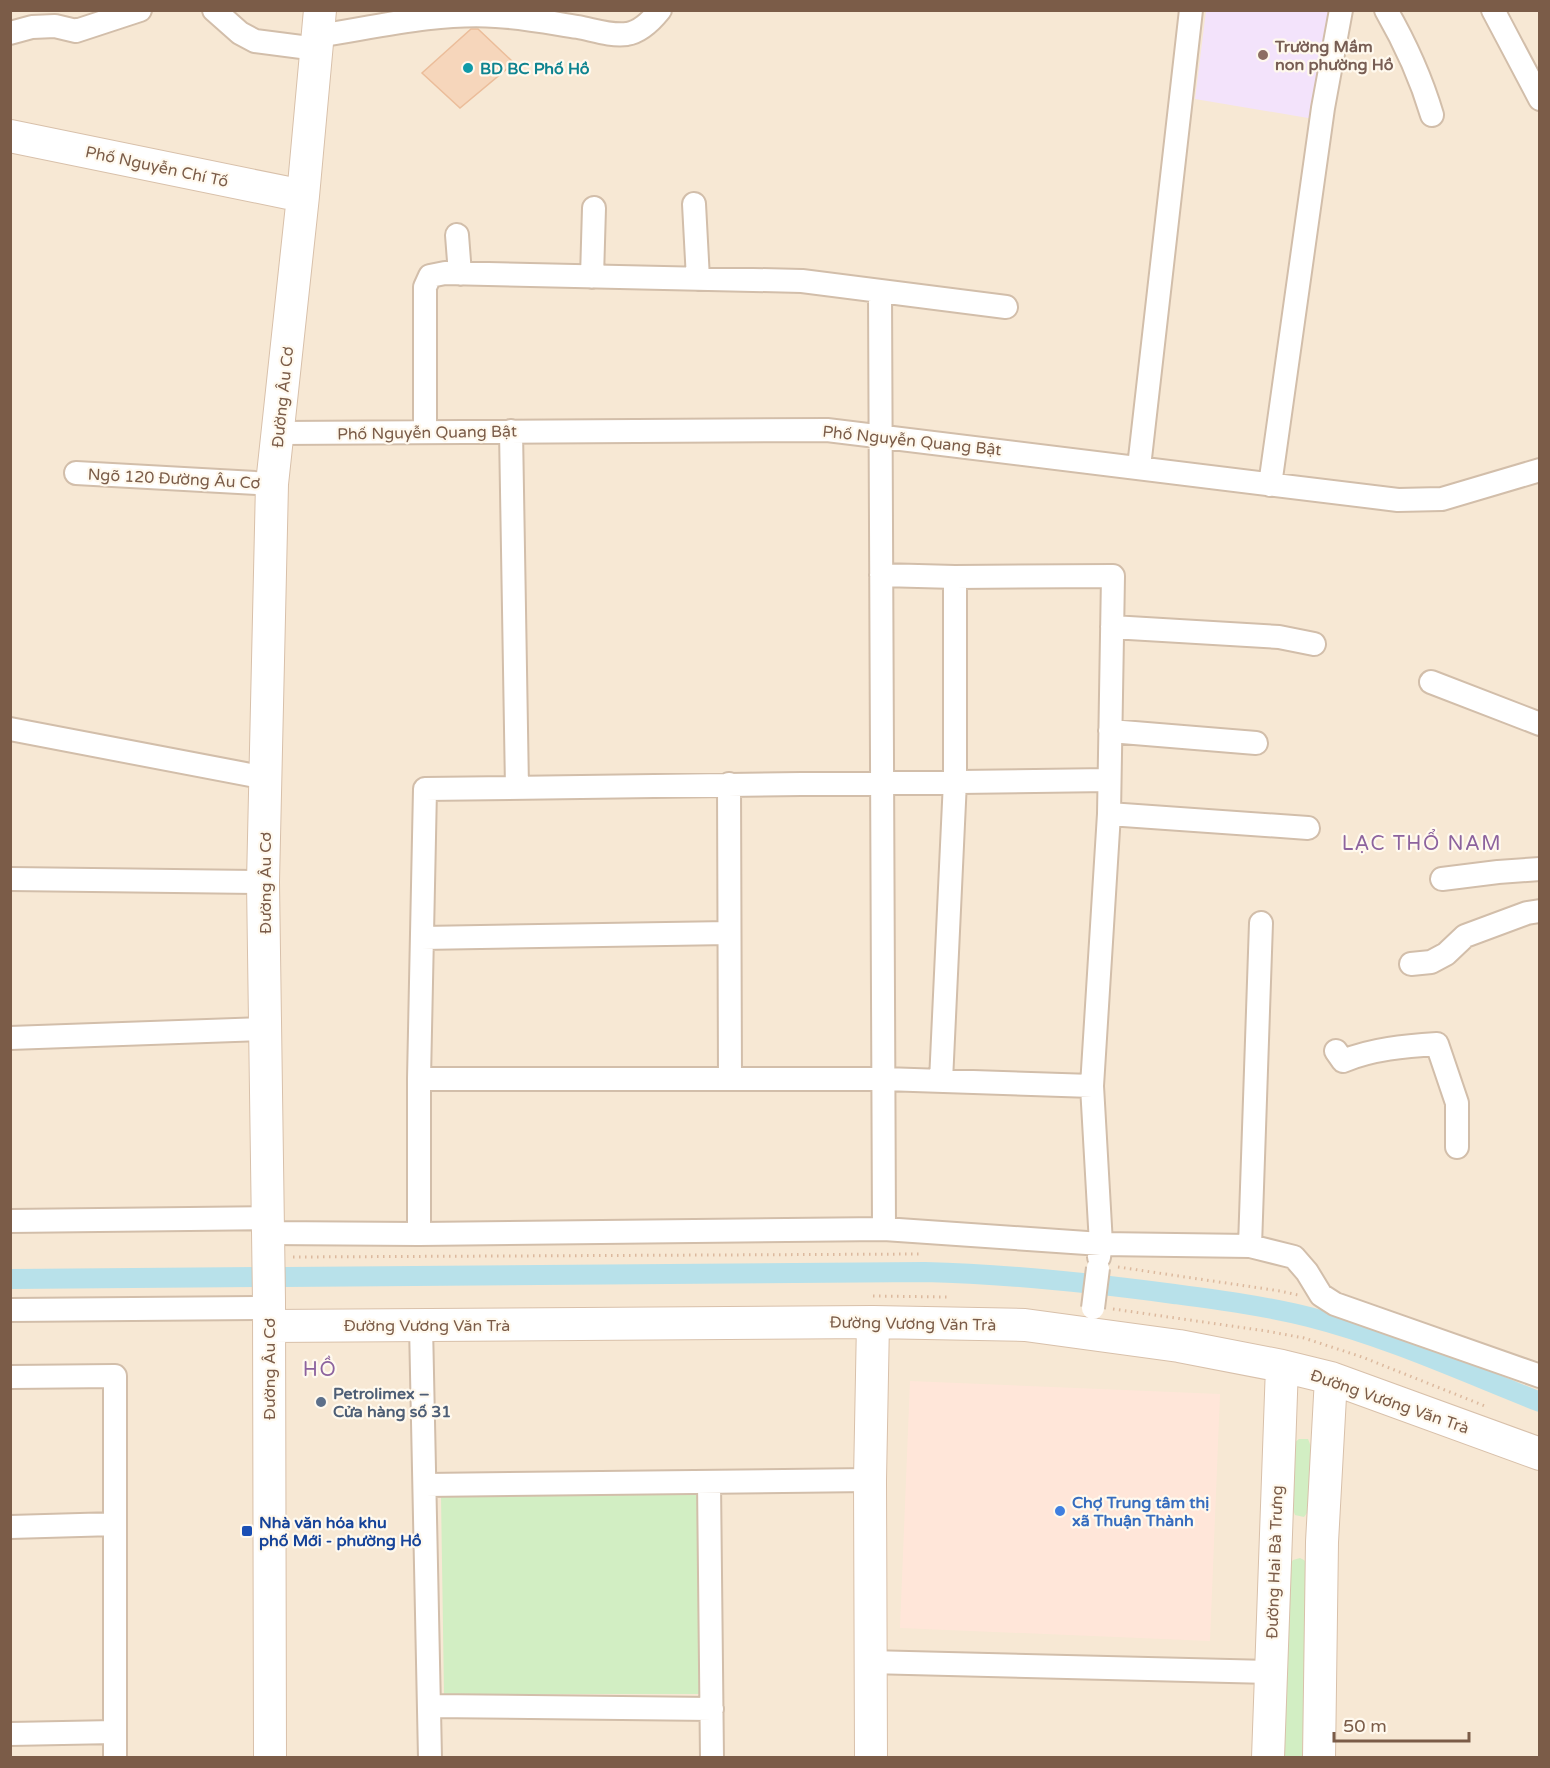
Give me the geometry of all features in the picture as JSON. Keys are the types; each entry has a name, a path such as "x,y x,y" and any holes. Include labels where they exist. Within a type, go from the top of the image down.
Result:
{"main road":[{"name":"Đường Âu Cơ","path":"270,1758 269,1317 263,882 272,483 318,32"},
{"name":"Phố Nguyễn Chí Tố","path":"10,136 303,196"},
{"name":"Đường Vương Văn Trà","path":"269,1317 421,1325 873,1322 1025,1325 1092,1321 1179,1346 1331,1378 1539,1454"},
{"path":"871,1758 869,1662 873,1322"},
{"name":"Đường Hai Bà Trưng","path":"1268,1758 1282,1366"},
{"path":"1319,1758 1322,1542 1331,1378"},
{"path":"1274,1540 1322,1542"}],"street":[{"path":"10,33 32,27 55,27 76,31 140,10"},
{"path":"214,10 240,33 255,41 447,17 496,16 576,19 609,34 630,34 650,22 660,10"},
{"path":"1139,467 1191,10"},
{"path":"1270,485 1323,108 1341,10"},
{"path":"1386,10 1399,32 1424,88 1432,115"},
{"path":"1493,10 1539,99"},
{"path":"694,204 698,279"},
{"path":"592,277 594,208"},
{"path":"457,235 460,274"},
{"path":"425,432 425,287 430,276 460,274 802,281 1006,307"},
{"path":"880,291 884,1229"},
{"name":"Phố Nguyễn Quang Bật","path":"278,433 827,430 1398,500 1442,499 1539,470"},
{"path":"511,431 517,788"},
{"name":"Ngõ 120 Đường Âu Cơ","path":"76,473 272,483"},
{"path":"881,575 1113,576 1109,814 1092,1086 1104,1267 1092,1321"},
{"path":"941,1081 955,782 955,577"},
{"path":"1112,627 1279,637 1314,644"},
{"path":"1431,682 1539,724"},
{"path":"10,729 266,778"},
{"path":"1110,731 1256,743"},
{"path":"418,1234 425,789 1109,780"},
{"path":"729,784 730,1079"},
{"path":"1109,814 1308,828"},
{"path":"1442,879 1539,869"},
{"path":"10,879 263,882"},
{"path":"1411,963 1431,962 1446,954 1464,936 1527,913 1539,911"},
{"path":"1250,1246 1261,923"},
{"path":"422,938 729,933"},
{"path":"10,1038 265,1029"},
{"path":"1336,1051 1343,1061 1358,1055 1399,1047 1437,1044 1457,1103 1457,1147"},
{"path":"419,1079 884,1079 1092,1086"},
{"path":"10,1221 267,1239 418,1234 884,1229 1101,1244 1250,1246 1294,1257 1307,1272 1321,1295 1335,1304 1539,1376"},
{"path":"10,1310 269,1317"},
{"path":"421,1325 430,1758"},
{"path":"10,1377 114,1376 116,1758"},
{"path":"425,1485 870,1480"},
{"path":"709,1482 712,1758"},
{"path":"10,1527 115,1524"},
{"path":"869,1662 1270,1672"},
{"path":"430,1706 712,1709"},
{"path":"10,1734 115,1732"}],"path":[{"path":"267,1239 929,1254"},
{"path":"1104,1267 1280,1291 1335,1304"}],"shaded area":[{"path":"11,11 1539,11 1539,1757 11,1757"},
{"name":"Trường Mầm non phường Hồ","path":"1206,11 1332,11 1314,119 1195,99"},
{"name":"Chợ Trung tâm thị xã Thuận Thành","path":"910,1381 1220,1394 1210,1641 900,1628"}],"green space":[{"path":"1299,1439 1308,1439 1312,1449 1308,1505 1304,1517 1295,1515 1292,1507 1294,1443"},
{"path":"699,1491 700,1694 444,1694 441,1497"},
{"path":"1300,1558 1308,1566 1302,1757 1284,1758 1291,1563"}],"building":[{"name":"BD BC Phố Hồ","path":"471,29 478,29 514,63 460,108 422,73"}],"waterway":[{"path":"10,1279 925,1272 1019,1277 1112,1286 1259,1306 1309,1317 1368,1334 1540,1402"}],"place":[{"name":"Trường Mầm non phường Hồ","path":"1263,55"},
{"name":"BD BC Phố Hồ","path":"468,68"},
{"name":"Petrolimex – Cửa hàng số 31","path":"321,1402"},
{"name":"Chợ Trung tâm thị xã Thuận Thành","path":"1060,1511"},
{"name":"Nhà văn hóa khu phố Mới - phường Hồ","path":"247,1531"}],"district":[{"name":"LẠC THỔ NAM","path":"1422,843"},
{"name":"HỒ","path":"320,1369"}]}
